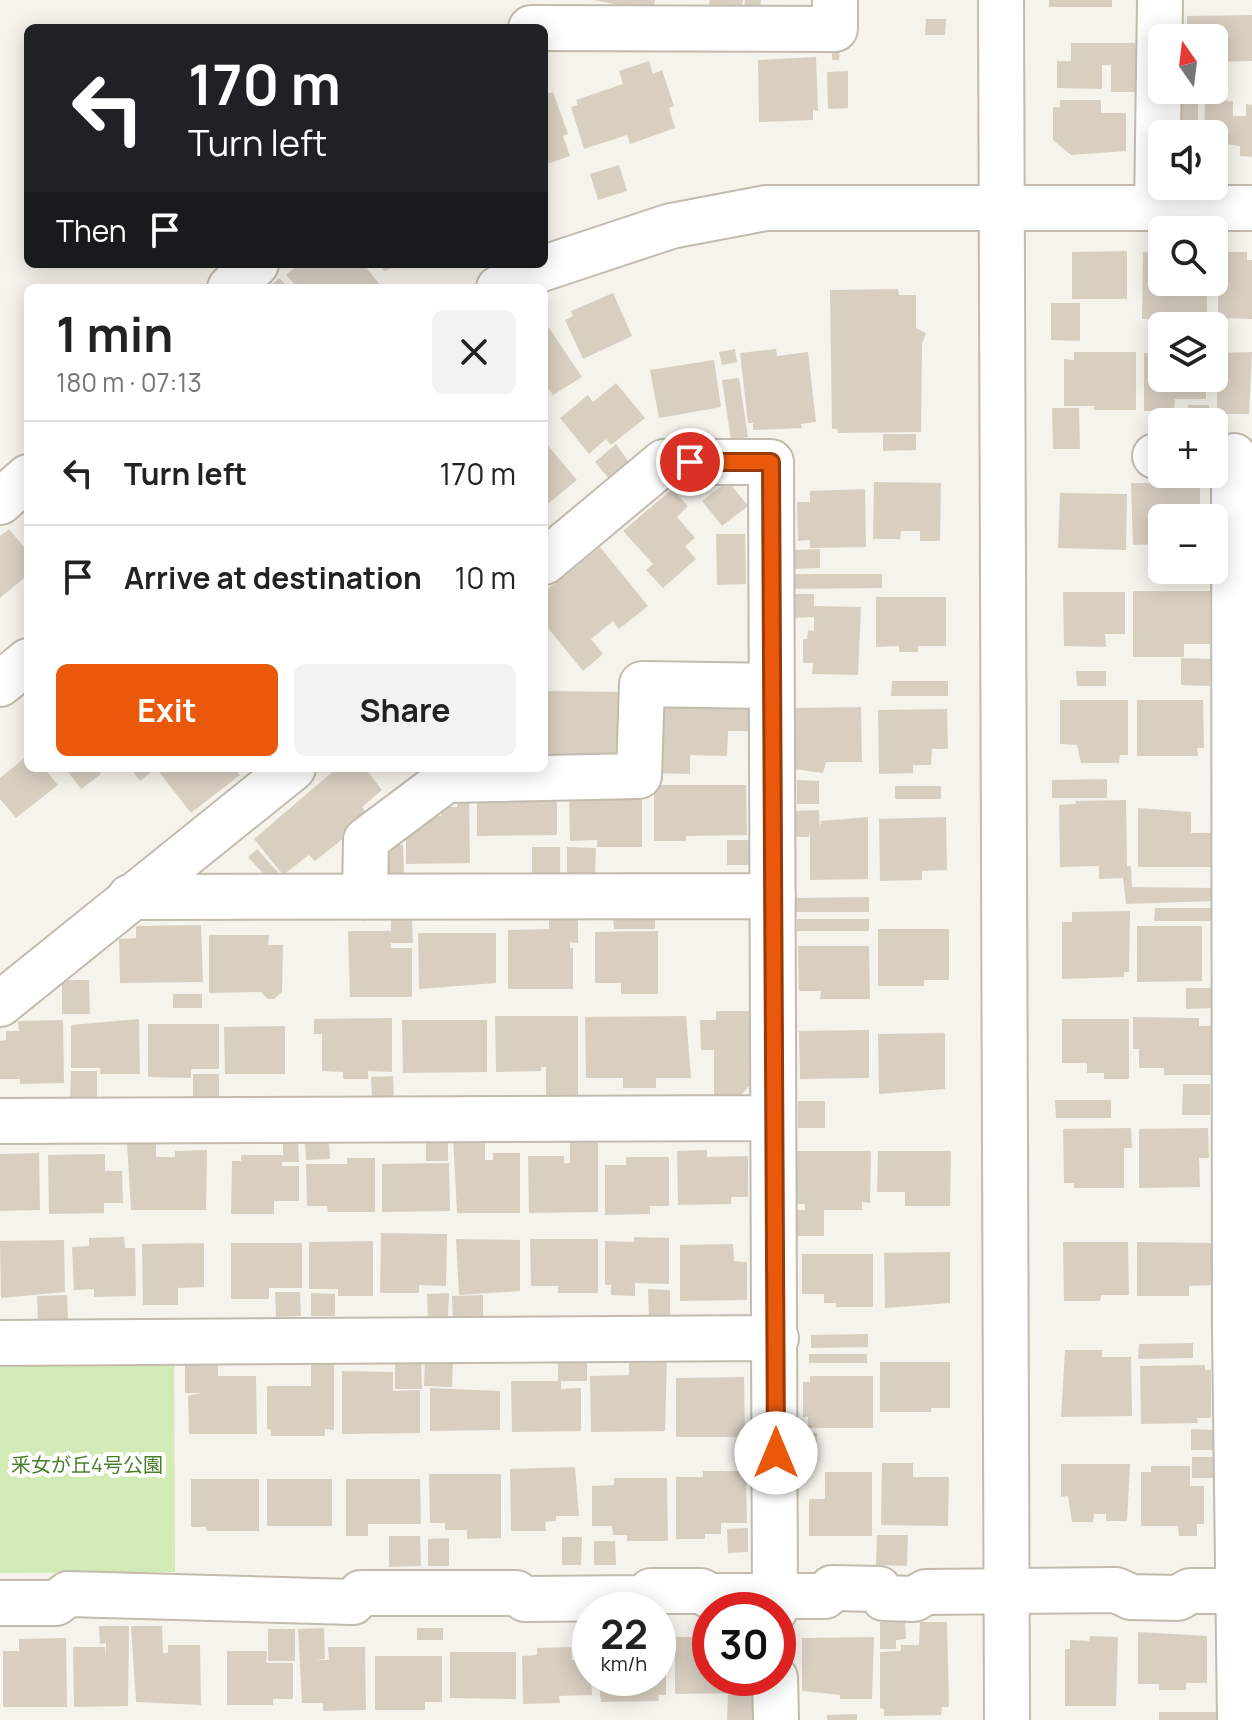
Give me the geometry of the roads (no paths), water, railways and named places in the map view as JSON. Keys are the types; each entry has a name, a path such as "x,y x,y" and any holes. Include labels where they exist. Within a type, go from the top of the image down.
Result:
{"street":[{"path":"533,24 542,0"},
{"path":"548,28 835,29 835,0"},
{"path":"1001,0 1007,1720"},
{"path":"1157,209 1160,0"},
{"path":"548,267 644,234 766,208 1252,208"},
{"path":"234,284 252,268"},
{"path":"507,284 544,268"},
{"path":"1233,456 1242,672 1245,1591 1240,1720"},
{"path":"548,559 664,462 771,462 775,1592"},
{"path":"0,502 24,481"},
{"path":"0,684 24,664"},
{"path":"365,897 366,840 446,780 639,776 642,684 772,686"},
{"path":"0,1004 288,772"},
{"path":"130,897 773,896"},
{"path":"0,1121 773,1118"},
{"path":"0,1343 776,1338"},
{"path":"796,1600 825,1596 832,1588 879,1589 884,1598 914,1599 926,1592 1116,1590 1131,1597 1178,1598 1190,1591 1245,1591"},
{"path":"0,1603 56,1603 68,1594 197,1595 204,1601 353,1602 361,1593 516,1593 525,1599 646,1598 651,1591 703,1592"},
{"path":"775,1696 776,1720"}],"park label":[{"name":"釆女が丘4号公園","path":"87,1465"}]}
